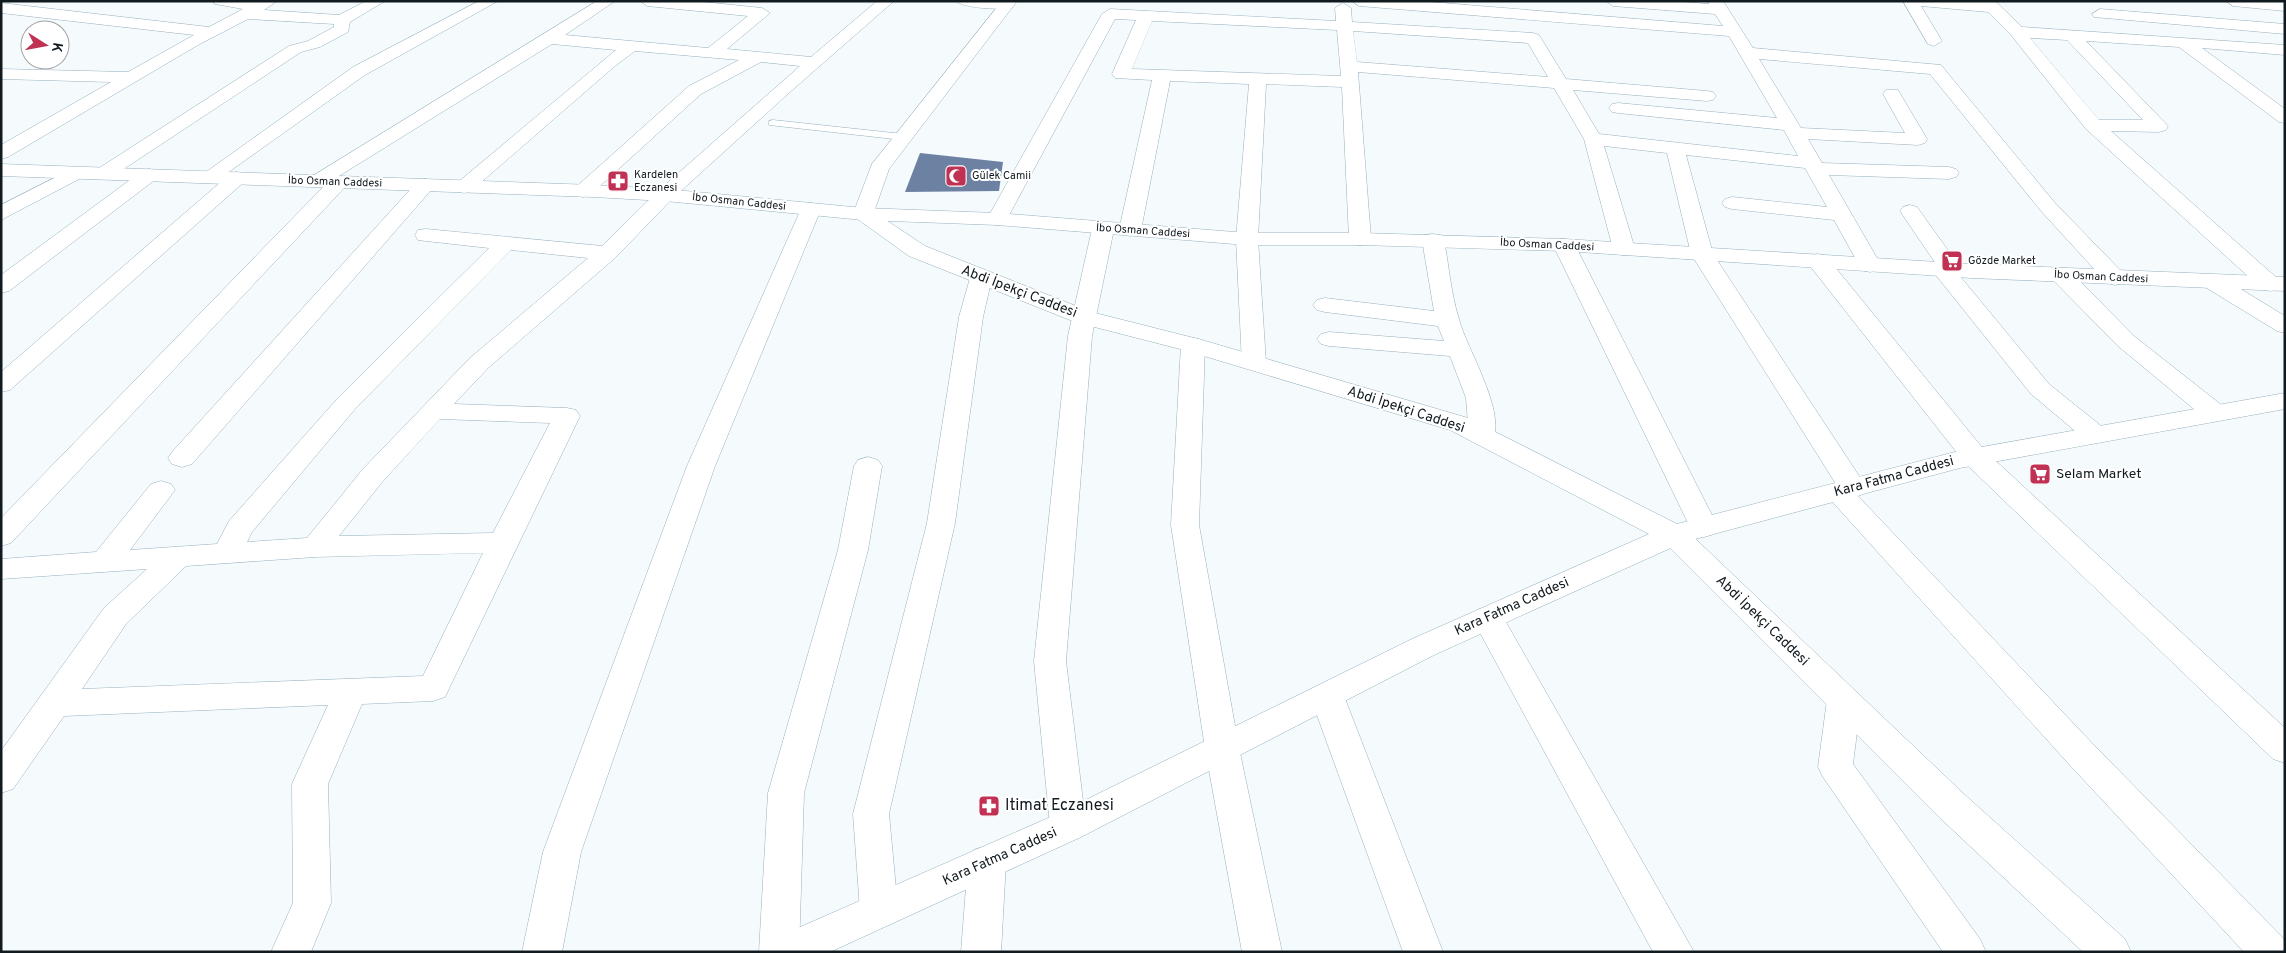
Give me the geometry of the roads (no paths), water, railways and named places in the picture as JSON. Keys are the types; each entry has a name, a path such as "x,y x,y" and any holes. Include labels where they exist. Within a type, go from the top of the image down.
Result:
{"street":[{"path":"220,1 342,20 378,1"},
{"path":"209,177 340,83 491,1"},
{"path":"1,536 329,182 386,136 550,39 608,1"},
{"path":"647,1 762,13 712,53"},
{"path":"315,548 373,475 479,362 607,253 665,195 887,1"},
{"path":"963,1 1008,3"},
{"path":"1342,1 1360,239"},
{"path":"1359,1 1734,32"},
{"path":"1613,1 1718,5 1793,129 1870,265"},
{"path":"1910,1 1934,41"},
{"path":"1914,1 1990,5 2017,32 2093,125 2277,284"},
{"path":"2086,1 2124,38"},
{"path":"2233,1 2284,6"},
{"path":"863,214 879,168 1008,3"},
{"path":"1,153 258,7"},
{"path":"3,9 212,32"},
{"path":"997,219 1110,14 1533,38 1593,139 1624,249"},
{"path":"2100,14 2285,29"},
{"path":"1146,16 1122,74 1258,79 1349,74 1475,63 1561,85 1707,96"},
{"path":"103,174 295,49 314,44 342,29 342,20"},
{"path":"2017,32 2285,50"},
{"path":"1473,34 1475,63"},
{"path":"2071,35 2160,126 2093,125"},
{"path":"550,39 815,62"},
{"path":"2183,42 2285,118"},
{"path":"464,187 609,62 632,46"},
{"path":"1747,53 1935,69 2048,207 2115,278"},
{"path":"583,191 696,90 758,57"},
{"path":"1,74 132,77"},
{"path":"1130,230 1162,76"},
{"path":"1254,363 1247,239 1258,79"},
{"path":"1572,103 1793,129 1918,138 1892,94"},
{"path":"2254,95 2285,96"},
{"path":"1593,139 1814,166 1949,173"},
{"path":"1675,148 1702,254 1846,490 2079,752 2270,952"},
{"name":"İbo Osman Caddesi","path":"1,170 665,195 863,214 997,219 1103,229 1247,239 1433,240 1564,245 1947,270 2277,284"},
{"path":"1,214 76,173"},
{"path":"1,286 149,175"},
{"path":"1,385 236,178"},
{"path":"182,458 425,185"},
{"path":"1732,203 1842,215"},
{"path":"542,952 562,852 698,475 811,209"},
{"path":"1910,211 1947,270 2040,389 2096,435"},
{"name":"Abdi İpekçi Caddesi","path":"863,214 917,251 1083,317 1193,345 1459,424 1689,531 1844,700 1952,806 2111,952"},
{"path":"1068,826 1050,661 1083,317 1103,229"},
{"path":"426,235 607,253"},
{"path":"1433,240 1447,320 1478,398 1482,436"},
{"path":"227,554 239,528 346,404 506,243"},
{"path":"1564,245 1689,531"},
{"path":"1818,261 1975,457 2285,749"},
{"path":"2061,275 2126,341 2215,413"},
{"path":"879,910 871,814 941,523 971,316 981,278"},
{"path":"2213,282 2285,326"},
{"path":"1325,305 1447,320"},
{"path":"1329,339 1459,350"},
{"path":"1193,345 1185,525 1222,748 1262,952"},
{"name":"Kara Fatma Caddesi","path":"787,952 1068,826 1423,647 1689,531 1975,457 2285,401"},
{"path":"54,703 433,688 502,543 567,416 433,411"},
{"path":"779,952 786,793 853,550 868,466"},
{"path":"104,562 161,490"},
{"path":"1,569 315,548 502,543"},
{"path":"1,779 116,616 178,557"},
{"path":"1488,618 1674,952"},
{"path":"290,952 312,903 310,784 350,692"},
{"path":"1327,696 1422,952"},
{"path":"1844,700 1835,767 1966,952"},
{"path":"981,952 987,862"}],"lane":[{"path":"773,123 903,137"}],"place":[{"name":"Gülek Camii","path":"956,176"},
{"name":"Kardelen Eczanesi","path":"618,181"},
{"name":"Gözde Market","path":"1952,261"},
{"name":"Selam Market","path":"2040,474"},
{"name":"Itimat Eczanesi","path":"989,806"}]}
